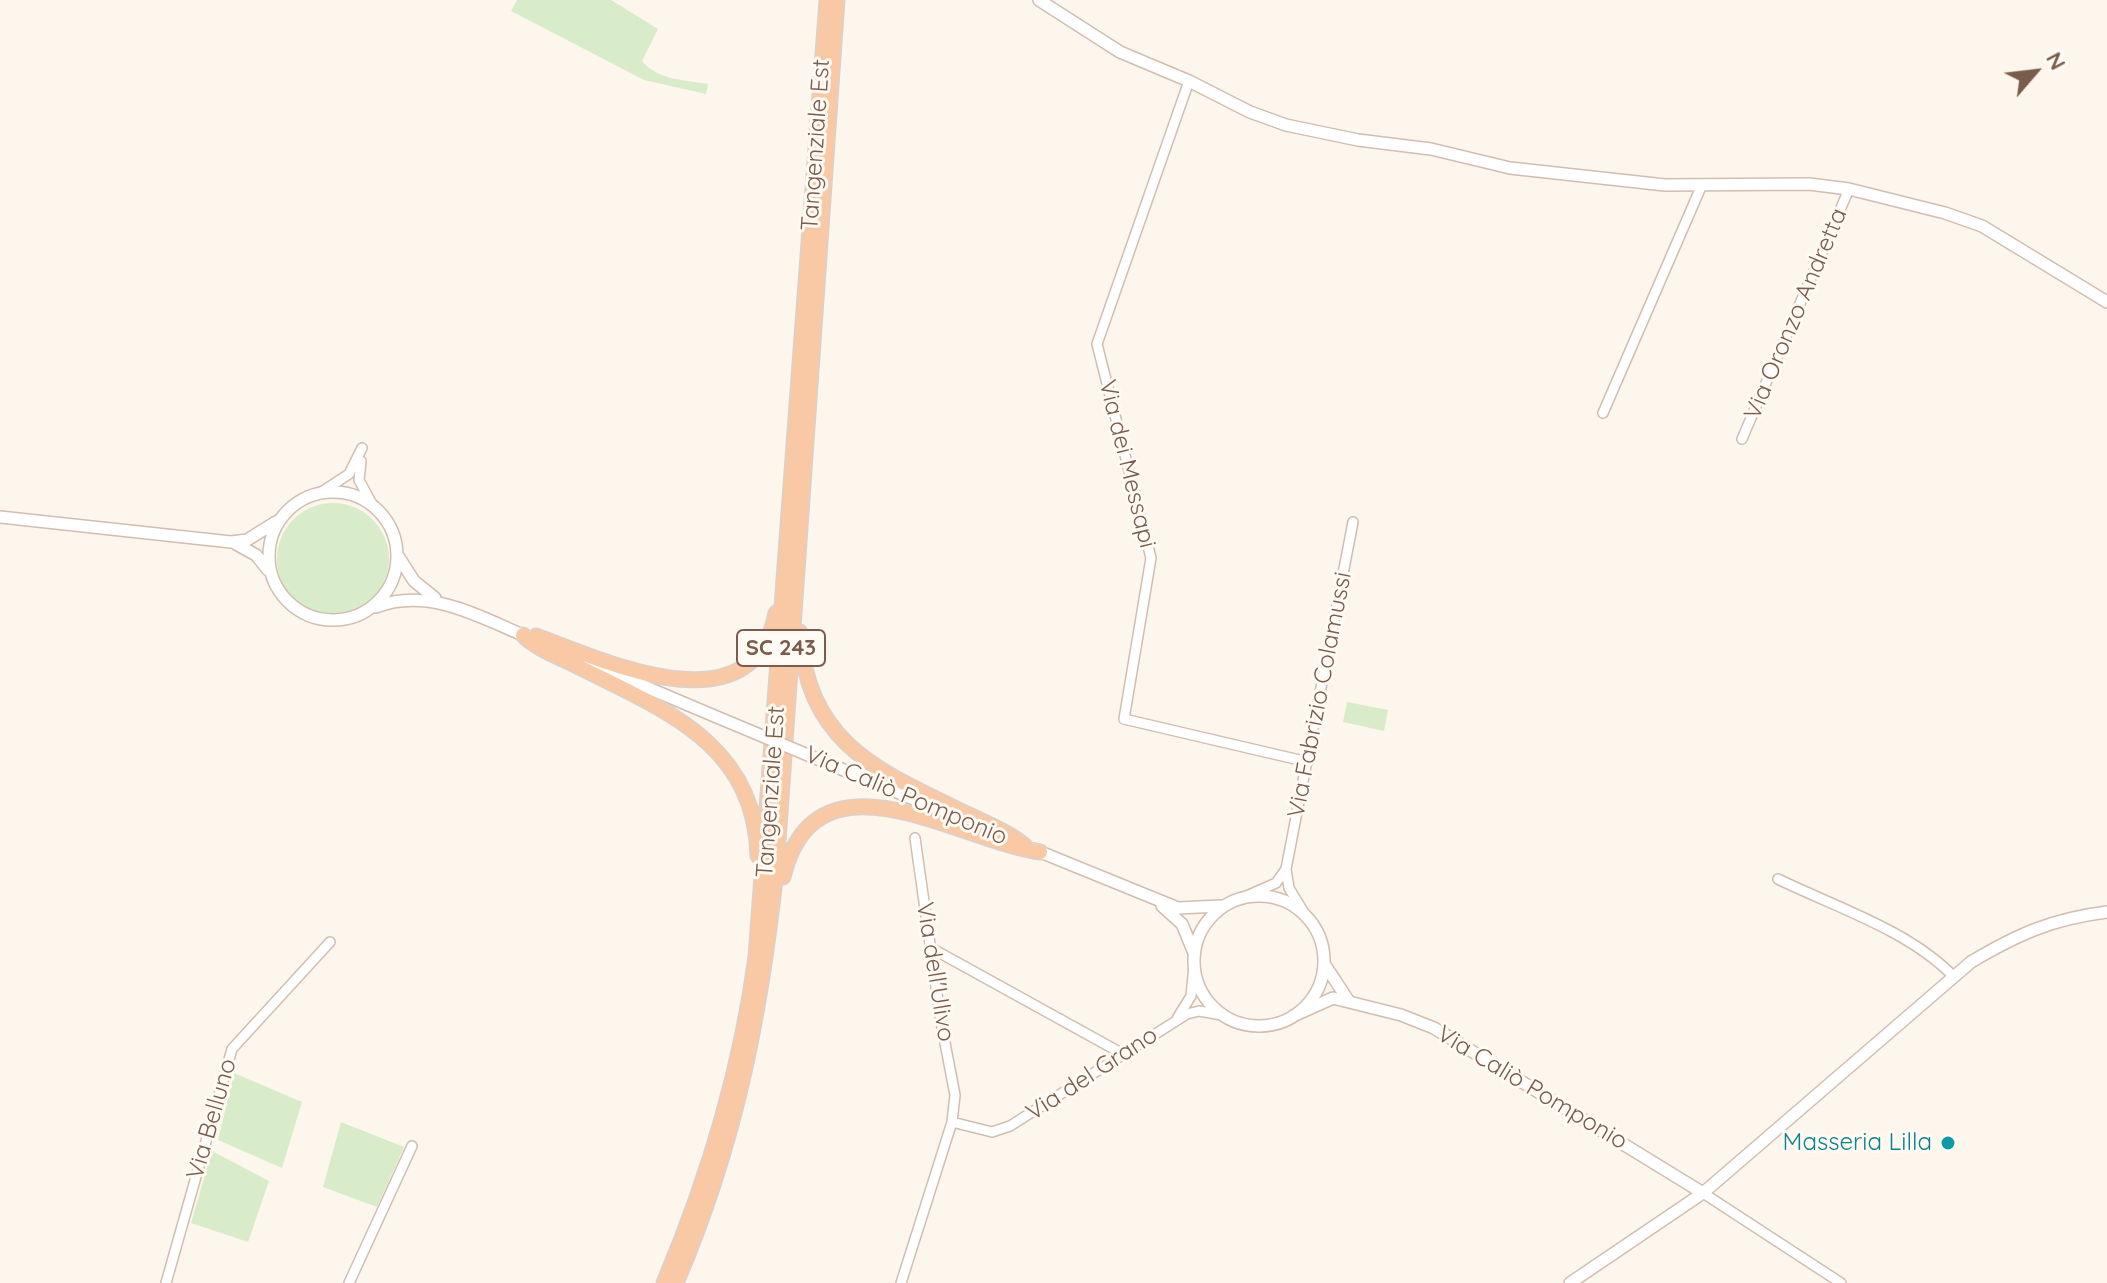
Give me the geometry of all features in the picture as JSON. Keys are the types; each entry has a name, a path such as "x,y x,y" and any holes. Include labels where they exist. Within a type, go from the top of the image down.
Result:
{"highway":[{"name":"Tangenziale Est","path":"664,1283 701,1188 721,1122 742,1036 756,957 827,0"},
{"name":"Tangenziale Est","path":"676,1283 705,1211 733,1124 764,975 776,870 837,0"},
{"path":"519,634 523,631 587,654 684,682 699,683 727,675 751,661 771,633 785,517 791,506"},
{"path":"800,526 804,540 801,645 807,682 822,715 863,760 1025,846"},
{"path":"519,634 686,724 729,765 749,804 757,840 756,957"},
{"path":"764,975 769,965 787,860 811,826 836,810 864,805 881,807 1040,852"}],"street":[{"path":"1039,0 1120,52 1189,81 1250,112 1286,125 1358,140 1431,149 1510,168 1701,187 1759,183 1849,189 1945,213 1982,226 2107,302"},
{"name":"Via dei Messapi","path":"1189,81 1097,344 1151,558 1124,719 1308,762"},
{"path":"1603,413 1701,187"},
{"name":"Via Oronzo Andretta","path":"1742,439 1849,189"},
{"path":"320,493 349,474 362,448 359,480 373,506"},
{"path":"320,493 348,494 373,506"},
{"name":"Via Caliò Pomponio","path":"0,517 231,542 247,540 280,519 291,507 320,493"},
{"name":"Via Caliò Pomponio","path":"373,506 391,528 398,556 414,581 442,603"},
{"path":"271,574 272,536 280,519"},
{"name":"Via Fabrizio Colamussi","path":"1286,869 1353,522"},
{"name":"Via Caliò Pomponio","path":"231,542 256,555 271,574 278,590 304,614 339,621 408,598 442,603 1148,897 1188,910 1224,905 1244,897 1264,896 1284,901 1306,916"},
{"path":"372,608 386,594 395,576 398,556"},
{"name":"Via dell'Ulivo","path":"901,1283 955,1106 915,838"},
{"path":"1244,897 1276,883 1286,869"},
{"path":"1286,869 1289,888 1321,943 1323,961 1316,992 1293,1016"},
{"path":"1778,879 1905,940 1939,961 1954,977"},
{"name":"Via Caliò Pomponio","path":"1148,897 1182,924 1203,993 1222,1015 1260,1026 1293,1016 1325,999 1352,1002 1434,1028 1703,1193"},
{"path":"1173,1022 1187,1005 1203,927 1224,905"},
{"path":"1570,1283 1703,1193 1971,962 2021,932 2065,917 2107,912"},
{"name":"Via Belluno","path":"166,1283 232,1049 330,942"},
{"path":"931,948 1123,1054"},
{"path":"1323,961 1337,988 1352,1002"},
{"path":"1173,1022 1194,1011 1222,1015"},
{"name":"Via del Grano","path":"952,1122 992,1132 1010,1126 1173,1022"},
{"path":"349,1283 412,1146"},
{"path":"1703,1193 1841,1283"}],"green space":[{"path":"517,0 611,0 658,29 642,61 648,67 672,78 708,84 706,94 644,80 511,11"},
{"path":"333,503 355,507 373,519 385,537 389,559 385,581 373,599 355,611 333,615 311,611 293,599 281,581 277,559 281,537 293,519 311,507"},
{"path":"1347,702 1388,710 1384,731 1343,722"},
{"path":"234,1073 302,1102 282,1168 218,1140"},
{"path":"341,1122 404,1147 377,1207 323,1187"},
{"path":"212,1151 269,1181 248,1242 191,1223"}],"place":[{"name":"Masseria Lilla","path":"1948,1143"}]}
